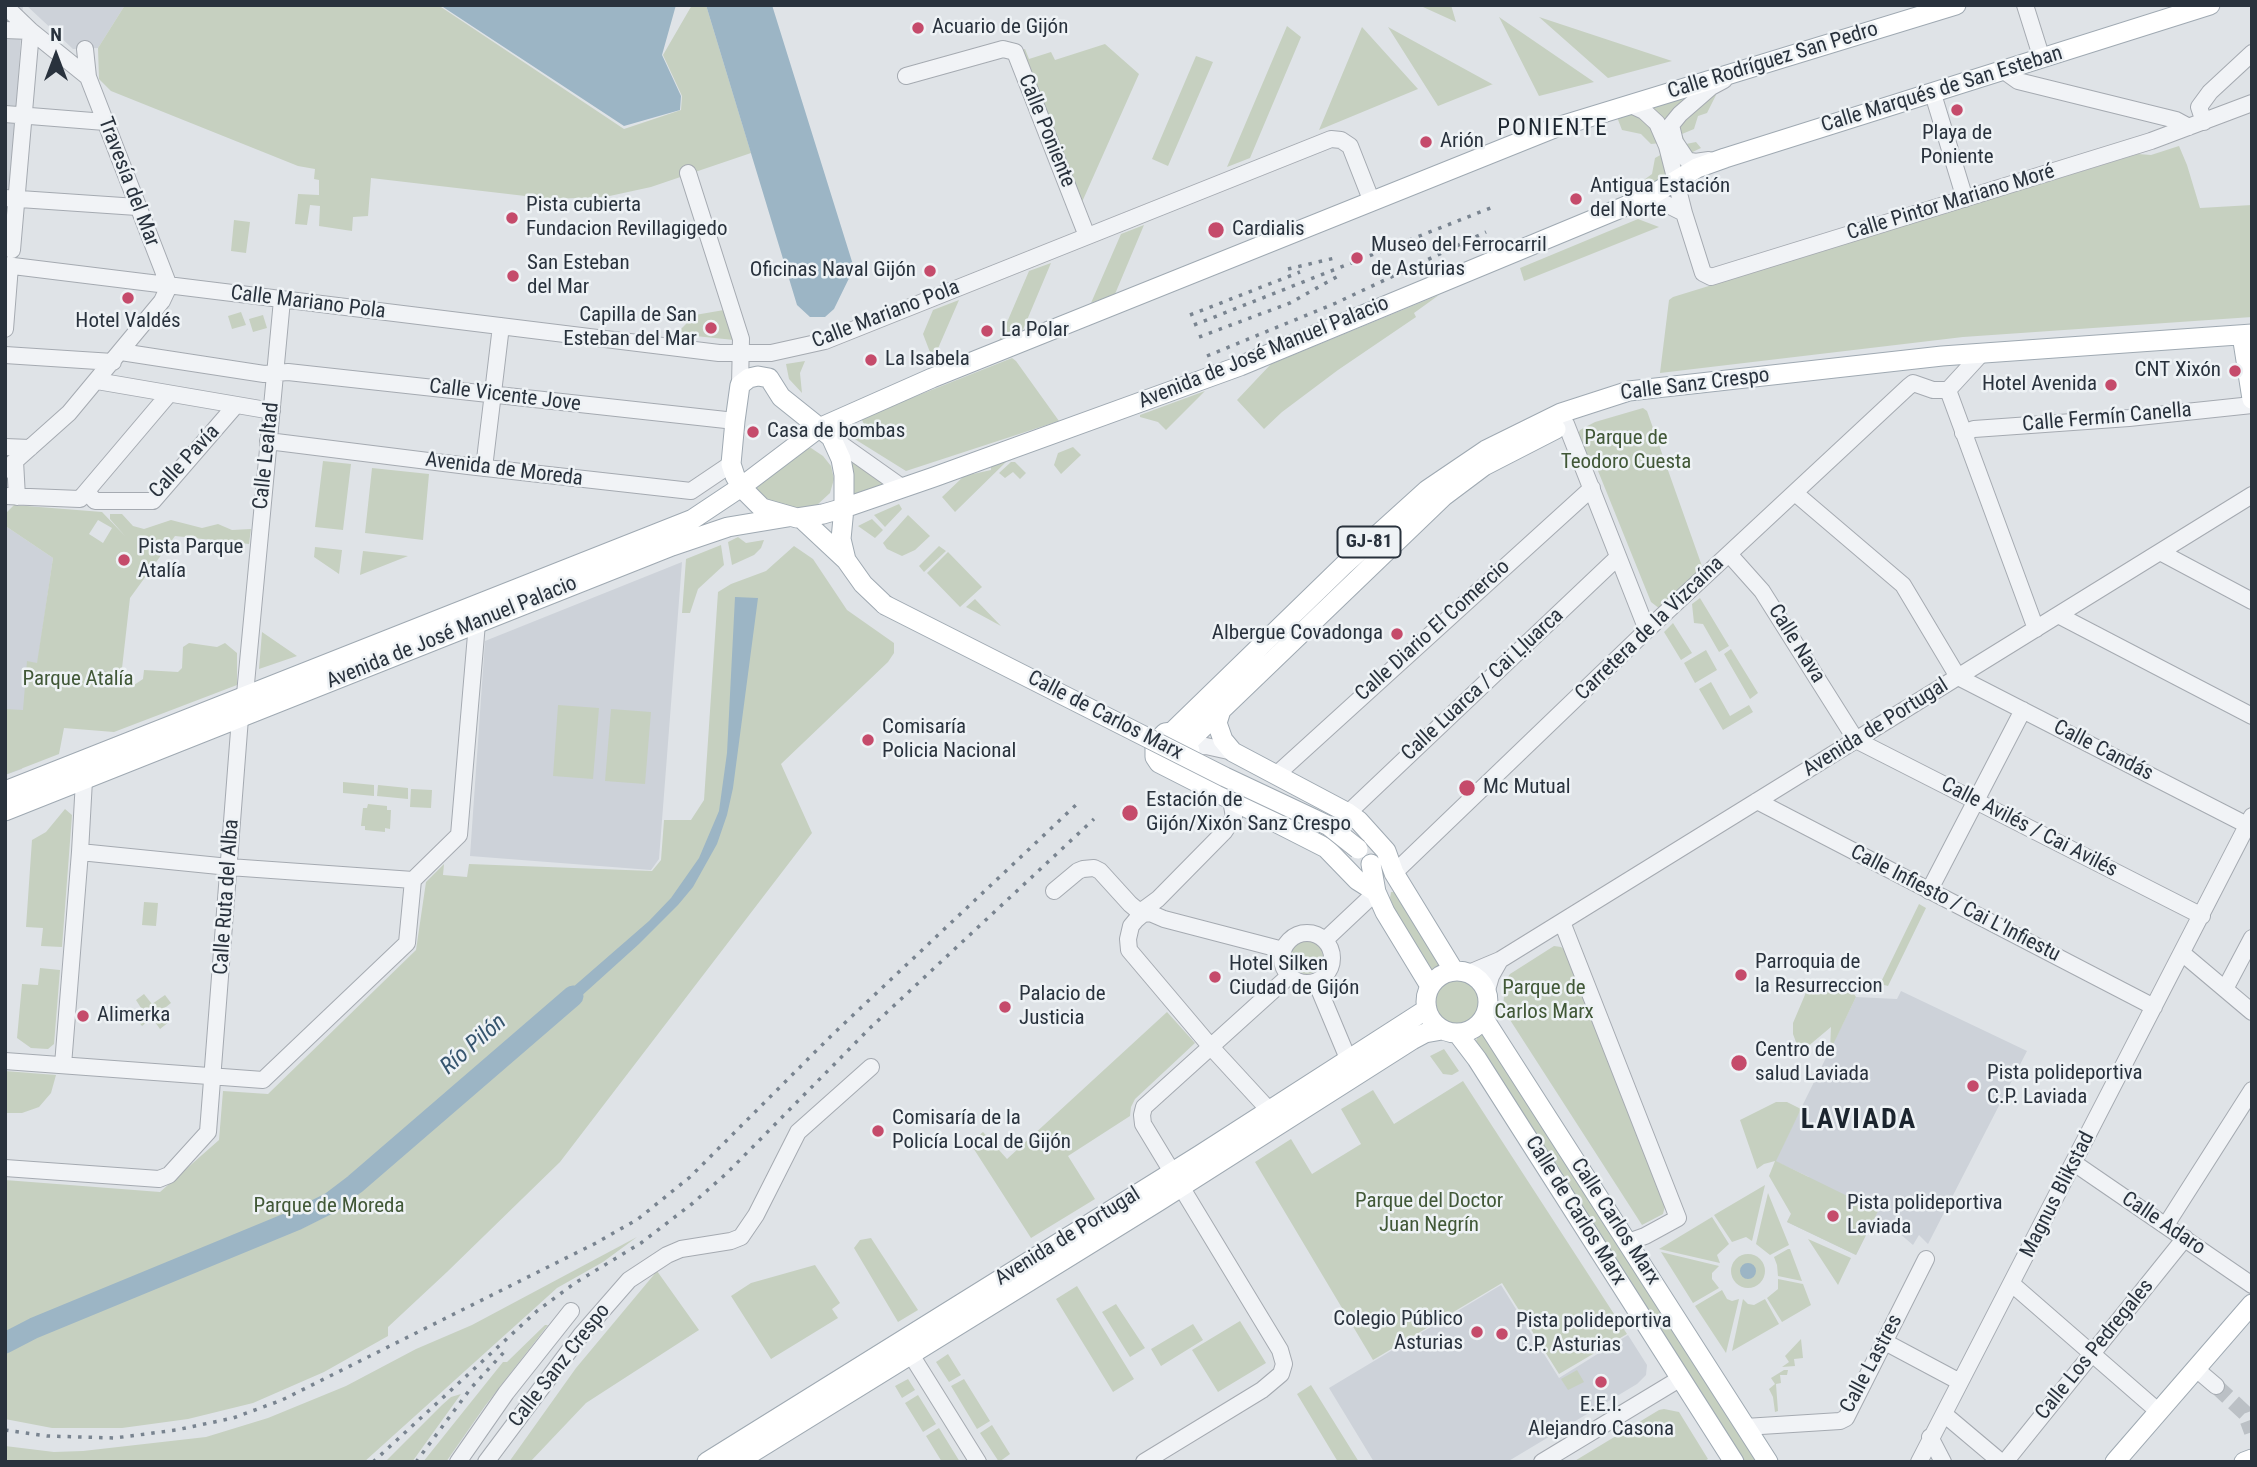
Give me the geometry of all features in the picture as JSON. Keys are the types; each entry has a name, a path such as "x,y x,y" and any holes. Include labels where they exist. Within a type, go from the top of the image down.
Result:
{"main road":[{"name":"Calle Rodríguez San Pedro","path":"1631,105 1956,5"},
{"name":"Calle Marqués de San Esteban","path":"1676,178 1725,158 2210,5"},
{"path":"1372,202 1557,127 1631,105"},
{"name":"Avenida de José Manuel Palacio","path":"5,791 80,771 119,766 709,533 728,527 844,508 1240,366 1650,196 1676,178"},
{"name":"Avenida de José Manuel Palacio","path":"5,811 80,771 245,695 693,519 825,432 844,415 1372,202"},
{"path":"2247,335 2252,399"},
{"name":"Calle Sanz Crespo","path":"1183,740 1344,565 1427,490 1457,468 1521,431 1599,399 1629,391 1982,354 2247,335"},
{"path":"741,487 731,464 740,385 749,378 769,378 781,397 825,432 841,459 844,475 841,538 846,560"},
{"name":"Calle Sanz Crespo","path":"1183,740 1222,707 1444,496 1484,466 1566,424 1626,404 1655,389"},
{"name":"Calle de Carlos Marx","path":"741,487 762,508 795,517 846,560 863,584 885,605 1225,777 1329,826 1365,856 1394,873"},
{"path":"1222,707 1217,723 1223,740 1233,752 1359,821 1386,852 1394,873 1462,972"},
{"name":"GJ-81","path":"1159,737 1183,740 1189,758 1171,768 1159,763 1153,750 1159,737"},
{"path":"1171,768 1326,848 1357,880 1376,892"},
{"path":"1365,856 1376,892 1430,986"},
{"path":"1462,972 1479,979 1487,990 1488,1009 1484,1019 1474,1029 1450,1032 1429,1016 1426,998 1430,986 1442,975 1462,972"},
{"name":"Avenida de Portugal","path":"1177,1179 1269,1110 1427,1009"},
{"name":"Calle Carlos Marx","path":"1484,1019 1768,1462"},
{"name":"Calle de Carlos Marx","path":"1450,1032 1478,1059 1734,1462"},
{"name":"Avenida de Portugal","path":"707,1462 906,1347 1177,1179 1425,1033 1450,1032"},
{"path":"2115,1462 2252,1304"},
{"name":"Avenida de Portugal","path":"737,1462 906,1347"},
{"path":"2245,1462 2252,1459"}],"street":[{"path":"2025,5 2042,59"},
{"path":"5,6 88,77"},
{"path":"5,30 31,31"},
{"path":"5,329 11,199 25,115 31,31"},
{"name":"Travesía del Mar","path":"85,49 88,77 169,286"},
{"name":"Calle Poniente","path":"906,76 1003,49 1015,52 1087,236"},
{"path":"2004,71 2018,81 2196,124 2199,107 2210,93 2252,53"},
{"path":"1676,178 1678,169 1671,125 1711,87 1734,74"},
{"path":"1933,94 1965,199"},
{"name":"Calle Pintor Mariano Moré","path":"1684,213 1703,273 1711,277 1965,199 2196,124 2252,103"},
{"path":"1631,105 1644,111 1657,123 1676,178 1684,213"},
{"path":"5,114 105,122"},
{"name":"Calle Mariano Pola","path":"9,260 169,286 282,300 741,354 771,353 825,341 1331,139 1341,140 1350,146 1372,202"},
{"path":"1675,142 1687,160 1695,162 1725,158"},
{"path":"688,173 741,339 740,385"},
{"path":"1650,196 1684,213"},
{"path":"11,199 137,207"},
{"path":"169,286 162,301 97,382 69,413 10,466 11,497 80,499 169,394"},
{"name":"Calle Lealtad","path":"245,695 282,300"},
{"path":"484,468 501,326"},
{"path":"771,353 775,385"},
{"path":"1982,354 1948,390 2036,629"},
{"name":"Calle Vicente Jove","path":"5,355 117,357 264,374 288,372 735,422"},
{"path":"97,382 272,411"},
{"name":"Carretera de la Vizcaína","path":"1394,873 1647,630 1908,387 1913,383 1933,390 1948,390"},
{"name":"Calle Pavía","path":"87,492 95,500 153,502 236,405"},
{"name":"Calle Fermín Canella","path":"1963,433 1974,429 2129,418 2252,405"},
{"path":"1566,424 1647,630"},
{"path":"825,432 903,488"},
{"name":"Avenida de Moreda","path":"268,441 691,491 731,464"},
{"path":"5,447 30,448"},
{"name":"Calle Diario El Comercio","path":"1276,775 1592,488"},
{"path":"1795,493 1903,585 1958,677"},
{"name":"Avenida de Portugal","path":"1462,972 1500,960 2252,495"},
{"path":"2160,552 2252,601"},
{"name":"Calle Nava","path":"1729,554 1762,590 1856,740"},
{"name":"Calle Luarca / Cai Ḷḷuarca","path":"1348,813 1618,556"},
{"path":"2058,615 2252,716"},
{"path":"5,1061 263,1080 407,943 413,880 459,835 477,623"},
{"name":"Calle Candás","path":"1958,677 2249,820"},
{"name":"Avenida de José Manuel Palacio","path":"119,766 169,737 244,706 245,695"},
{"path":"1929,891 2024,710"},
{"name":"Calle Ruta del Alba","path":"5,1168 159,1178 169,1175 208,1132 240,718"},
{"path":"1183,740 1233,752"},
{"name":"Calle Avilés / Cai Avilés","path":"1856,740 2202,916"},
{"path":"63,1065 80,852 80,771"},
{"path":"1231,800 1234,817 1224,832 1131,926 1129,950 1211,1047 1269,1110"},
{"name":"Calle Infiesto / Cai L'Infiestu","path":"1757,802 2154,1007"},
{"name":"Magnus Blikstad","path":"1919,1462 2249,820"},
{"path":"80,852 229,867 413,880"},
{"path":"1054,891 1083,869 1094,868 1147,912 1283,950"},
{"path":"1325,940 1376,892"},
{"path":"1562,922 1678,1218 1646,1236 1628,1242"},
{"path":"1312,933 1325,940 1333,961 1325,977 1316,982 1298,982 1289,976 1284,968 1283,950 1289,940 1312,933"},
{"path":"2225,989 2252,938"},
{"path":"2182,953 2252,1012"},
{"path":"1487,990 1500,960"},
{"path":"1144,1462 1271,1384 1281,1374 1284,1364 1280,1350 1143,1124 1142,1115 1144,1107 1289,976"},
{"path":"1316,982 1349,1061"},
{"name":"Calle Sanz Crespo","path":"486,1462 581,1335 638,1273 681,1249 741,1237 756,1215 798,1132 871,1067"},
{"path":"2166,1225 2252,1090"},
{"name":"Calle Adaro","path":"2074,1163 2252,1284"},
{"name":"Calle Los Pedregales","path":"2003,1462 2185,1238"},
{"name":"Calle Lastres","path":"1745,1427 1840,1421 1846,1418 1926,1259"},
{"path":"2012,1284 2159,1412"},
{"name":"Calle Sanz Crespo","path":"458,1462 506,1393 571,1311"},
{"path":"1885,1342 1960,1382"},
{"path":"906,1347 978,1462"},
{"path":"2196,1369 2216,1386"},
{"path":"1542,1462 1681,1378"},
{"path":"1944,1414 2003,1462"},
{"path":"1930,1437 1943,1462"}],"shaded area":[{"path":"5,5 23,5 11,191 5,191"},
{"path":"26,5 125,5 98,48 73,49"},
{"path":"5,511 7,527 53,558 22,769 5,775"},
{"path":"682,562 659,859 651,870 470,856 485,641"},
{"path":"1901,991 2027,1051 1928,1244 1919,1235 1913,1245 1885,1221 1875,1217 1856,1255 1787,1222 1809,1177 1775,1161 1856,997 1897,999"},
{"name":"Colegio Público Asturias","path":"1501,1285 1559,1378 1628,1335 1647,1365 1646,1375 1637,1384 1507,1462 1374,1462 1329,1388"}],"green space":[{"path":"125,5 438,5 624,129 681,110 682,96 663,55 692,5 706,5 751,153 651,187 605,197 551,199 371,178 368,216 353,217 352,231 319,226 320,206 310,205 307,225 295,224 298,194 319,195 319,180 314,179 315,169 298,166 111,91 99,79 98,48"},
{"path":"1451,5 1456,22 1423,7"},
{"path":"1499,17 1594,82 1539,96"},
{"path":"1539,17 1672,61 1608,78"},
{"path":"1287,26 1301,37 1250,158 1227,167"},
{"path":"1362,27 1418,89 1319,130"},
{"path":"1388,27 1492,84 1493,84 1438,106"},
{"path":"1105,44 1139,74 1078,211 1015,52 1025,49 1029,59 1051,52 1055,60"},
{"path":"1196,56 1213,62 1168,166 1152,159"},
{"path":"1695,92 1716,95 1707,113 1698,116 1694,129 1682,134 1686,144 1696,142 1701,148 1669,163 1667,177 1636,194 1633,188 1652,174 1655,158 1664,153 1661,143 1651,144 1641,134 1622,130 1617,117"},
{"path":"2179,146 2200,208 2252,205 2252,317 1963,337 1660,373 1669,300 1673,297 2138,154 2151,155"},
{"path":"1638,219 1659,227 1524,281 1520,268"},
{"path":"234,220 250,222 246,253 231,251"},
{"path":"1144,225 1115,294 1091,303 1121,234"},
{"path":"1051,263 1022,332 999,341 1029,271"},
{"path":"1439,295 1414,313 1416,317 1338,370 1264,429 1237,400 1271,364"},
{"path":"959,300 933,360 923,334 933,310"},
{"path":"724,310 734,340 676,334 695,315"},
{"path":"241,312 246,325 232,329 228,316"},
{"path":"263,315 267,328 253,332 249,319"},
{"path":"1012,358 1059,421 906,471 853,438 866,428 861,418"},
{"path":"805,361 800,373 802,393 789,379 786,364"},
{"path":"1205,391 1166,430 1158,422 1140,417 1140,415"},
{"name":"Parque de Teodoro Cuesta","path":"1643,408 1647,411 1703,569 1660,609 1651,602 1592,456 1580,454 1575,439 1580,430 1595,422"},
{"path":"1073,447 1081,455 1061,474 1054,465 1058,453"},
{"path":"811,448 831,466 834,479 830,493 817,505 804,510 788,508 770,501 752,488 804,449"},
{"path":"845,452 882,483 882,486 852,496"},
{"path":"323,461 351,464 343,530 315,527"},
{"path":"1007,461 955,512 942,497 964,476 991,470 991,467"},
{"path":"1011,462 1015,462 1026,473 1020,479 1013,472 1005,478 999,473"},
{"path":"372,468 429,474 423,540 365,533"},
{"path":"899,504 902,509 885,527 874,515"},
{"name":"Parque Atalía","path":"14,505 102,512 125,536 110,519 110,514 122,514 133,526 144,529 171,520 202,528 218,524 232,530 251,529 249,544 175,536 130,598 121,677 131,687 143,679 144,670 178,672 182,668 183,647 189,643 217,647 225,643 237,653 237,685 114,732 64,728 59,754 5,775 5,709 23,710 27,661 37,663 53,558 7,527 7,512","holes":["98,520 112,528 103,543 89,534"]},
{"path":"908,515 930,536 915,550 902,556 887,549 883,543"},
{"path":"872,519 883,530 875,538 858,526"},
{"path":"738,537 746,543 764,540 754,555 732,565 728,542"},
{"path":"721,545 724,565 698,589 690,613 682,613 686,559"},
{"name":"Parque de Moreda","path":"794,546 813,559 847,610 894,643 894,653 888,662 781,764 812,833 560,1162 388,1327 388,1336 324,1372 253,1403 188,1419 122,1428 52,1428 5,1419 5,1180 160,1192 219,1140 223,1091 268,1094 416,950 426,882 444,864 443,875 467,877 469,864 652,871 661,860 664,820 691,820 704,800 718,592 731,584 766,571"},
{"path":"939,546 946,551 924,572 919,566"},
{"path":"315,547 342,550 339,574 314,557"},
{"path":"363,551 408,556 360,575"},
{"path":"948,552 982,587 960,607 927,573"},
{"path":"1700,598 1729,646 1719,652 1703,624 1694,623 1692,604"},
{"path":"975,599 1001,626 966,607"},
{"path":"1673,623 1692,653 1681,660 1664,632"},
{"path":"262,632 297,656 259,669"},
{"path":"1731,649 1758,693 1750,699 1724,654"},
{"path":"1706,650 1717,670 1695,683 1684,663"},
{"path":"1711,682 1730,716 1749,705 1753,712 1723,730 1699,689"},
{"path":"558,705 599,708 593,779 553,776"},
{"path":"611,709 651,712 645,784 605,781"},
{"path":"343,782 374,785 374,796 343,793"},
{"path":"378,785 408,788 408,799 377,796"},
{"path":"411,789 432,790 431,808 410,807"},
{"path":"368,804 387,806 387,810 391,810 390,829 385,828 385,832 365,830 365,826 361,826 363,808 367,808"},
{"path":"65,809 72,815 62,947 41,946 43,928 26,927 32,840 46,832"},
{"path":"1391,892 1395,892 1440,963 1438,970 1430,970 1401,926 1390,898"},
{"path":"144,902 158,903 156,926 142,925"},
{"path":"1919,904 1926,908 1888,986 1880,984"},
{"path":"1306,940 1318,945 1323,957 1318,969 1306,974 1294,969 1289,957 1294,945"},
{"name":"Parque de Carlos Marx","path":"1554,946 1565,950 1665,1206 1663,1214 1642,1225 1503,1009 1505,981 1510,974"},
{"path":"40,968 60,970 54,1044 48,1049 31,1048 17,1038 22,984 38,985"},
{"path":"1458,980 1473,987 1480,1002 1473,1017 1458,1024 1443,1017 1436,1002 1443,987"},
{"path":"1816,986 1850,988 1856,997 1830,1051 1831,1027 1800,1053 1793,1034 1793,1023 1807,990"},
{"path":"144,994 152,1004 165,995 171,1003 161,1011 169,1022 160,1029 152,1018 142,1026 135,1017 143,1011 136,1000"},
{"path":"1167,1012 1195,1043 1135,1099 1130,1116 1068,1156 1095,1199 1031,1238 970,1143 983,1132 1007,1159"},
{"path":"1479,1034 1482,1034 1759,1462 1744,1462 1475,1043"},
{"path":"1444,1049 1459,1071 1452,1075 1443,1074 1430,1056"},
{"path":"5,1071 56,1075 51,1093 39,1107 22,1113 5,1113"},
{"name":"Parque del Doctor Juan Negrín","path":"1463,1081 1627,1334 1559,1374 1502,1283 1373,1360 1255,1162 1291,1139 1312,1174 1361,1144 1341,1109 1373,1090 1394,1124"},
{"path":"1776,1102 1787,1102 1801,1109 1776,1161 1878,1211 1856,1255 1787,1222 1791,1214 1769,1176 1775,1161 1757,1169 1740,1120"},
{"path":"1765,1185 1752,1241 1746,1237 1732,1242 1714,1215"},
{"path":"1768,1193 1789,1245 1770,1255 1756,1244"},
{"path":"1712,1217 1729,1244 1717,1255 1720,1263 1659,1249"},
{"path":"637,1237 603,1262 557,1288 364,1462 5,1460 5,1446 54,1452 83,1451 206,1437 268,1418 346,1386 416,1349 472,1325"},
{"path":"871,1238 918,1310 898,1322 854,1248 860,1240"},
{"path":"1808,1239 1851,1258 1838,1285"},
{"path":"1788,1249 1802,1281 1778,1276 1774,1257"},
{"path":"1661,1252 1719,1266 1712,1273 1712,1279 1719,1288 1693,1303"},
{"path":"1748,1254 1760,1259 1765,1271 1760,1283 1748,1288 1736,1283 1731,1271 1736,1259"},
{"path":"815,1265 840,1303 832,1309 838,1318 771,1359 731,1296 751,1283"},
{"path":"657,1271 699,1330 586,1403 530,1462 509,1462 576,1368"},
{"path":"1778,1279 1803,1284 1811,1305 1782,1322 1767,1298 1778,1289"},
{"path":"1077,1286 1134,1379 1113,1392 1056,1299"},
{"path":"1722,1290 1727,1299 1739,1299 1726,1353 1695,1306"},
{"path":"1743,1299 1754,1305 1765,1299 1779,1324 1732,1351"},
{"path":"1116,1304 1145,1348 1130,1357 1102,1312"},
{"path":"1240,1321 1266,1363 1218,1392 1192,1350"},
{"path":"1193,1324 1203,1340 1161,1366 1151,1349"},
{"path":"548,1325 485,1406 446,1462 423,1462 503,1362 507,1362"},
{"path":"1801,1339 1803,1358 1794,1359 1795,1366 1782,1367 1789,1362 1785,1356"},
{"path":"948,1354 961,1375 949,1382 936,1362"},
{"path":"1577,1370 1584,1382 1568,1390 1561,1379"},
{"path":"1788,1370 1787,1375 1780,1375 1781,1383 1776,1384 1778,1411 1775,1412 1769,1389 1775,1384 1771,1378"},
{"path":"908,1379 915,1390 902,1398 895,1386"},
{"path":"964,1379 990,1421 977,1429 951,1386"},
{"path":"1311,1385 1359,1462 1338,1462 1297,1394"},
{"path":"461,1394 412,1462 385,1462 442,1405 451,1397"},
{"path":"918,1395 936,1424 923,1432 905,1403"},
{"path":"1659,1410 1679,1412 1708,1459 1703,1462 1573,1462"},
{"path":"992,1425 1010,1454 999,1462 980,1433"},
{"path":"939,1428 960,1462 942,1462 926,1436"}],"water":[{"path":"440,5 676,5 662,55 681,96 680,110 624,126"},
{"path":"706,5 772,5 854,268 834,309 825,317 810,317 797,305"},
{"path":"735,597 758,598 733,788 717,844 693,887 678,905 557,1018 549,1008 649,921 671,898 699,858 719,811 727,753"},
{"path":"1745,1263 1751,1263 1756,1271 1754,1277 1745,1279 1740,1274 1740,1268"}],"waterway":[{"name":"Río Pilón","path":"5,1343 34,1328 296,1220 330,1203 573,996"}],"tunnel":[{"path":"2216,1386 2245,1413 2252,1432"}],"railway":[{"path":"1194,325 1493,207"},
{"path":"1207,356 1336,303 1486,232"},
{"path":"1288,269 1339,257"},
{"path":"1190,315 1300,272"},
{"path":"1199,337 1290,303 1340,275"},
{"path":"5,1430 47,1436 115,1438 176,1430 233,1418 282,1400 596,1243 638,1219 690,1177 832,1035 1078,803"},
{"path":"373,1462 537,1311 575,1283 641,1243 727,1173 870,1028 1094,819"},
{"path":"416,1462 471,1388 506,1350"}],"place":[{"name":"Acuario de Gijón","path":"918,28"},
{"name":"Playa de Poniente","path":"1957,110"},
{"name":"Arión","path":"1426,142"},
{"name":"Antigua Estación del Norte","path":"1576,199"},
{"name":"Pista cubierta Fundacion Revillagigedo","path":"512,218"},
{"name":"Cardialis","path":"1216,230"},
{"name":"Museo del Ferrocarril de Asturias","path":"1357,258"},
{"name":"Oficinas Naval Gijón","path":"930,271"},
{"name":"San Esteban del Mar","path":"513,276"},
{"name":"Hotel Valdés","path":"128,298"},
{"name":"Capilla de San Esteban del Mar","path":"711,328"},
{"name":"La Polar","path":"987,331"},
{"name":"La Isabela","path":"871,360"},
{"name":"CNT Xixón","path":"2235,371"},
{"name":"Hotel Avenida","path":"2111,385"},
{"name":"Casa de bombas","path":"753,432"},
{"name":"Pista Parque Atalía","path":"124,560"},
{"name":"Albergue Covadonga","path":"1397,634"},
{"name":"Comisaría Policia Nacional","path":"868,740"},
{"name":"Mc Mutual","path":"1467,788"},
{"name":"Estación de Gijón/Xixón Sanz Crespo","path":"1130,813"},
{"name":"Parroquia de la Resurreccion","path":"1741,975"},
{"name":"Hotel Silken Ciudad de Gijón","path":"1215,977"},
{"name":"Palacio de Justicia","path":"1005,1007"},
{"name":"Alimerka","path":"83,1016"},
{"name":"Centro de salud Laviada","path":"1739,1063"},
{"name":"Pista polideportiva C.P. Laviada","path":"1973,1086"},
{"name":"Comisaría de la Policía Local de Gijón","path":"878,1131"},
{"name":"Pista polideportiva Laviada","path":"1833,1216"},
{"name":"Colegio Público Asturias","path":"1477,1332"},
{"name":"Pista polideportiva C.P. Asturias","path":"1502,1334"},
{"name":"E.E.I. Alejandro Casona","path":"1601,1382"}],"district":[{"name":"PONIENTE","path":"1553,129"},
{"name":"LAVIADA","path":"1859,1121"}]}
